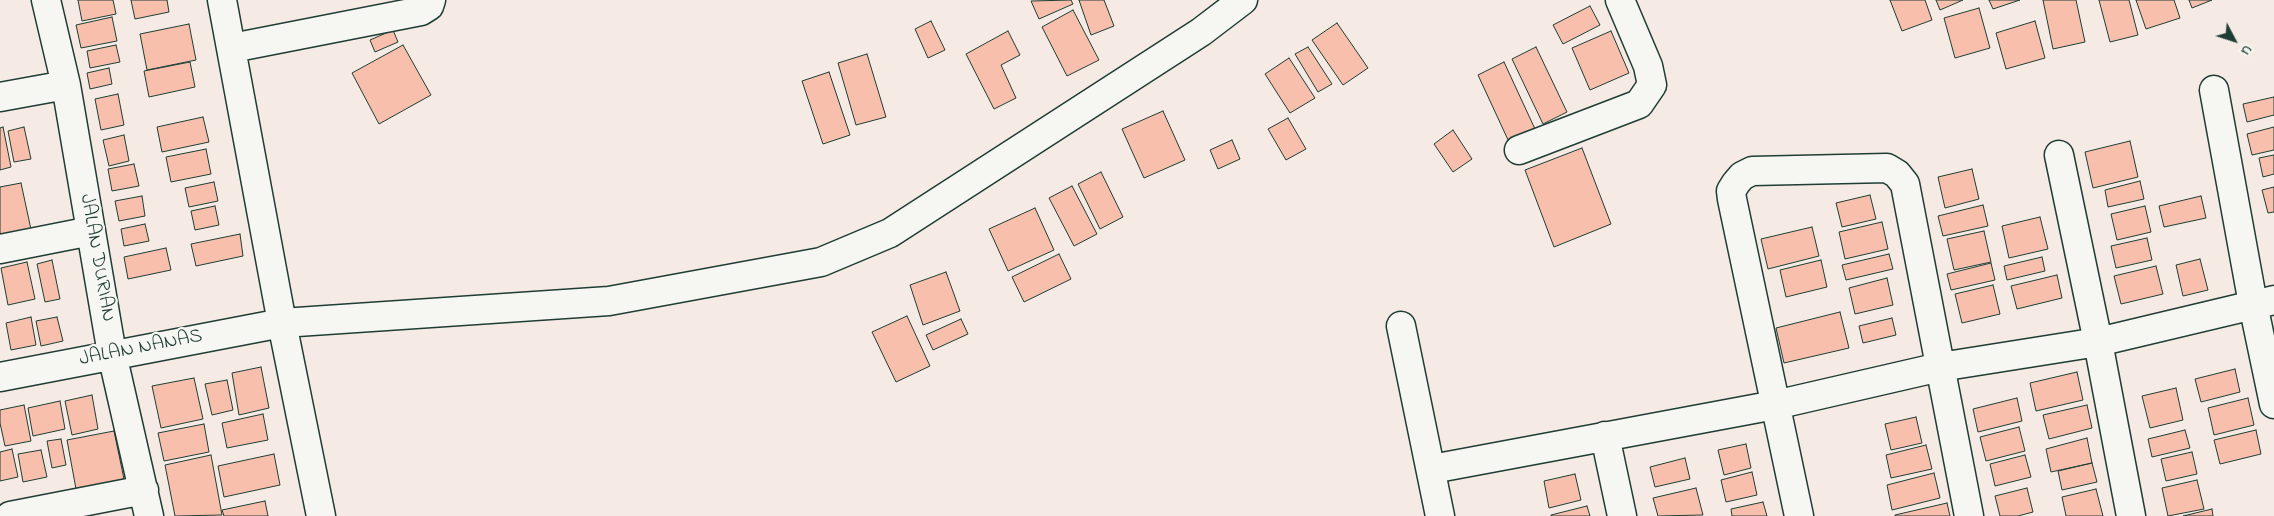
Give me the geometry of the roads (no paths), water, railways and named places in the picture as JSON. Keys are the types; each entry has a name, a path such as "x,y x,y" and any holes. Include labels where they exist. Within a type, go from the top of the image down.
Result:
{"street":[{"name":"JALAN DURIAN","path":"46,0 66,85 112,354 149,516"},
{"path":"222,0 282,323 321,516"},
{"path":"232,48 421,11 429,6 430,0"},
{"name":"JALAN NANAS","path":"0,377 112,354 282,323 609,301 821,262 890,233 1201,32 1244,0"},
{"path":"1518,150 1639,104 1648,92 1652,85 1648,66 1620,0"},
{"path":"0,97 66,85"},
{"path":"2214,90 2263,302 2274,404"},
{"path":"2059,155 2098,342 2131,516"},
{"path":"1799,516 1732,199 1731,191 1736,183 1742,176 1752,171 1887,168 1897,174 1907,190 1969,516"},
{"path":"0,249 91,231"},
{"path":"1432,469 1775,405 1940,367 2098,342 2263,302"},
{"path":"1401,326 1432,469 1440,516"},
{"path":"1605,436 1622,516"},
{"path":"10,516 144,490"}]}
